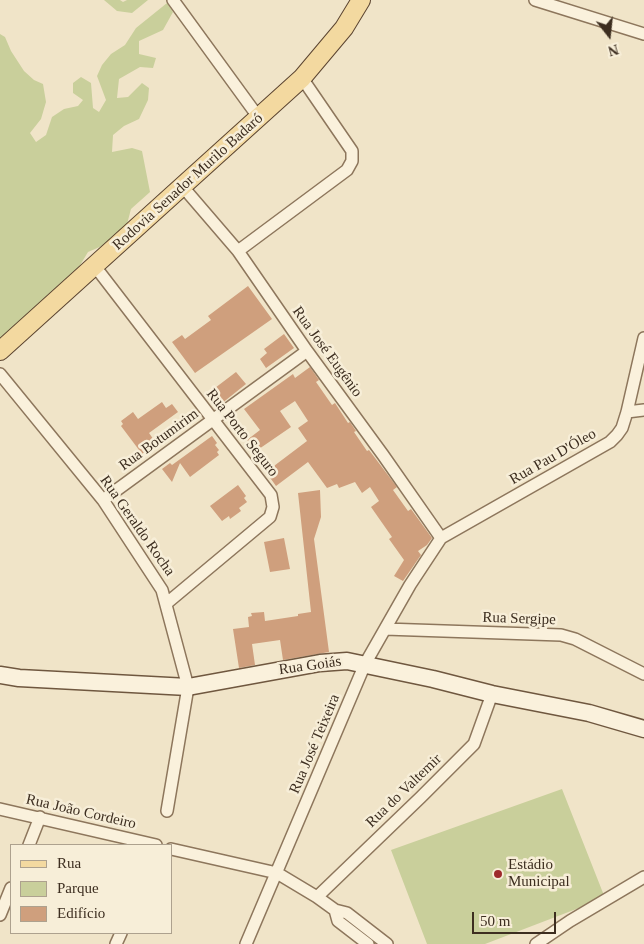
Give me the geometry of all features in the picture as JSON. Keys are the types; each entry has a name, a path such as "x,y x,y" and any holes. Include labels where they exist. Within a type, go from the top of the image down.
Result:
{"main road":[{"name":"Rodovia Senador Murilo Badaró","path":"0,351 94,265 184,187 302,78 344,28 361,0"}],"street":[{"path":"172,0 259,118"},
{"path":"535,0 565,4 644,34"},
{"path":"238,251 347,170 352,161 352,151 302,78"},
{"name":"Rua José Eugênio","path":"184,187 238,251 307,351 442,538"},
{"name":"Rua Porto Seguro","path":"94,265 271,495 273,507 270,516 167,603"},
{"name":"Rua Pau D'Óleo","path":"442,538 610,442 622,428 644,338"},
{"name":"Rua Botumirim","path":"102,500 307,351"},
{"name":"Rua Geraldo Rocha","path":"0,374 102,500 162,590 167,603 188,687 167,811"},
{"path":"627,412 644,410"},
{"name":"Rua José Teixeira","path":"246,944 365,664 410,585 442,538"},
{"name":"Rua Sergipe","path":"385,629 561,635 575,638 644,674"},
{"name":"Rua Goiás","path":"0,674 20,678 188,687 320,663 347,661 492,694 589,713 644,729"},
{"name":"Rua do Valtemir","path":"317,897 474,744 492,694"},
{"name":"Rua João Cordeiro","path":"0,808 152,844"},
{"path":"29,844 40,818"},
{"path":"172,849 277,873 335,910 347,913 387,944"},
{"path":"536,944 570,921 644,877"},
{"path":"0,915 10,890"},
{"path":"335,910 338,921 368,944"}],"green space":[{"path":"104,0 120,0 123,2 127,0 148,0 132,13 117,11"},
{"path":"167,3 173,12 163,30 139,41 139,54 156,58 153,68 140,67 119,79 117,98 128,97 142,83 149,88 148,100 139,119 124,126 113,135 112,152 132,148 142,151 150,192 131,209 126,228 109,243 88,252 73,277 0,342 0,34 5,37 11,51 24,71 34,80 43,84 46,102 41,119 30,133 36,142 46,135 52,117 64,109 78,106 83,100 73,93 73,83 81,77 91,83 93,108 99,112 106,100 97,76 102,65 111,54 125,45 136,28"},
{"name":"Estádio Municipal","path":"562,789 605,898 485,944 427,944 391,850"}],"building":[{"path":"248,286 272,319 195,373 172,342 182,335 185,339 211,320 208,316"},
{"path":"284,334 294,348 266,368 260,359 267,353 264,349"},
{"path":"310,367 319,380 316,382 332,405 335,403 348,423 350,422 356,431 354,432 367,451 369,450 397,487 393,490 408,511 411,509 432,538 427,545 418,551 421,555 403,581 394,576 404,560 389,539 392,537 371,507 379,501 370,487 362,493 355,482 339,488 337,484 327,488 308,462 276,486 266,472 307,441 298,428 308,421 295,401 280,411 291,427 256,451 247,440 260,430 244,409 293,374 295,378"},
{"path":"236,372 246,384 216,408 209,399 214,395 211,391"},
{"path":"162,402 166,408 172,404 178,412 149,433 156,443 142,454 121,426 123,424 121,421 133,412 138,419"},
{"path":"212,436 217,443 215,445 219,450 217,452 219,455 190,477 180,463 172,482 162,469 170,463 172,465"},
{"path":"238,485 246,496 244,498 247,502 239,508 241,511 230,519 229,516 222,521 210,506"},
{"path":"320,490 321,517 314,539 329,652 283,660 280,640 252,644 255,665 239,668 233,629 249,627 248,617 252,616 251,613 264,612 265,621 311,612 298,493"},
{"path":"284,538 290,569 270,572 264,542"}],"place":[{"name":"Estádio Municipal","path":"498,874"}]}
